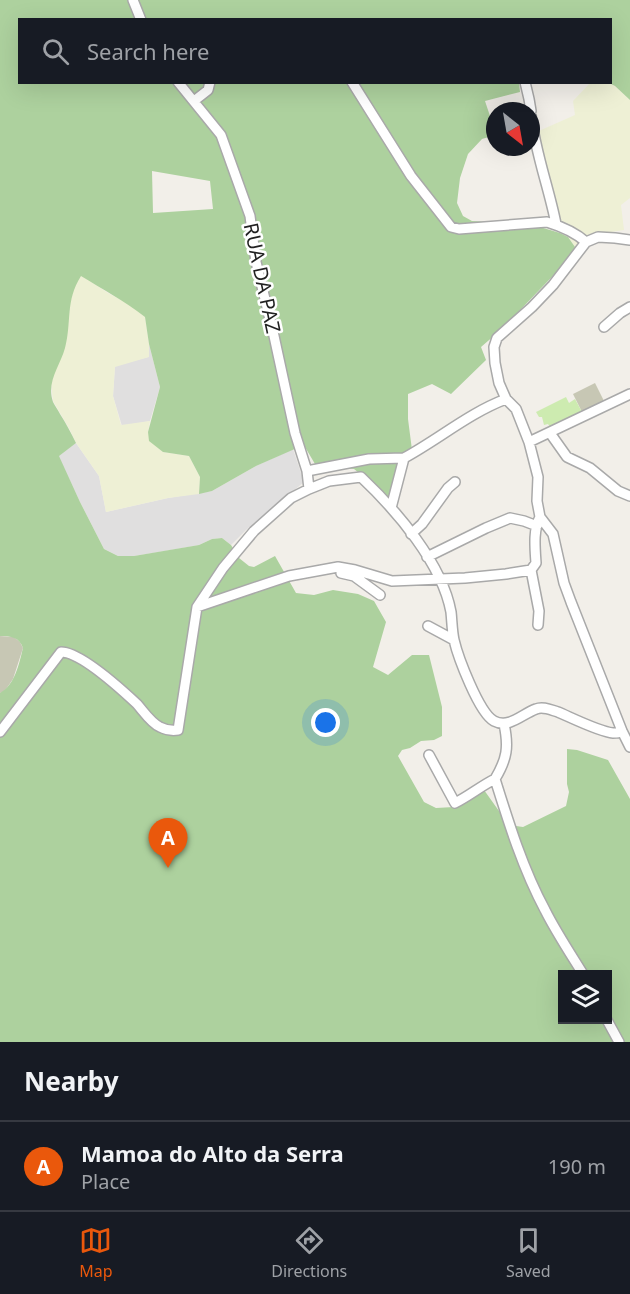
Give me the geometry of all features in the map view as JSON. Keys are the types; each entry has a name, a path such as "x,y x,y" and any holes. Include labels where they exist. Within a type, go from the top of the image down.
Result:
{"street":[{"path":"133,0 140,18"},
{"name":"RUA DA PAZ","path":"180,84 220,135 250,216 256,262 295,433 307,471 309,489"},
{"path":"194,101 208,90 210,84"},
{"path":"353,84 411,176 451,227 459,229 547,222 556,224 586,242"},
{"path":"525,84 529,102"},
{"path":"539,156 556,224"},
{"path":"538,625 539,611 531,570 536,562 538,477 529,442 516,409 506,399 499,384 494,347 497,338 553,285 586,242 598,237 630,240"},
{"path":"604,327 620,312 630,307"},
{"path":"529,442 630,394"},
{"path":"307,471 369,459 404,458 427,446 492,404 506,399"},
{"path":"549,433 567,457 590,468 618,492 629,494"},
{"path":"391,508 404,458"},
{"path":"0,732 61,652 81,658 128,696 158,726 171,731 178,730 197,607 223,568 254,531 291,498 329,481 361,477 382,496 427,556 439,578 446,592 454,640 462,666 486,715 504,724 537,708 548,709 606,732 616,734 622,731"},
{"path":"411,534 422,524 455,482"},
{"path":"427,556 510,518 538,521 554,534 564,583 630,747"},
{"path":"197,607 289,576 338,567 392,581 475,577 531,570"},
{"path":"323,569 331,573 354,576 380,596"},
{"path":"428,626 454,640"},
{"path":"429,755 454,803 495,780 504,764 507,741 504,724"},
{"path":"495,780 520,857 545,910 580,970"},
{"path":"609,1024 619,1042"}],"shaded area":[{"path":"589,84 611,84 630,100 630,198 621,205 624,230 598,234 575,247 568,237 560,233 555,205 539,156 540,130 575,115 573,101"},
{"path":"81,275 129,304 145,317 149,357 115,367 113,396 121,425 150,421 148,432 163,452 189,456 200,477 199,494 168,498 106,512 99,476 76,443 53,401 51,382 68,325 74,287"},
{"path":"149,344 160,387 150,421 122,426 113,396 115,366 148,357"},
{"path":"595,383 604,401 582,412 573,394"},
{"path":"76,443 99,476 106,512 212,491 256,466 293,449 304,482 231,545 222,538 165,551 118,556 104,549 58,455"},
{"path":"0,636 14,637 23,648 13,679 4,692 0,693"}],"green space":[{"path":"0,0 630,0 630,100 611,84 612,18 18,18 18,84 519,84 520,92 485,101 486,138 468,154 460,178 457,203 463,216 472,221 530,224 568,237 575,247 569,259 503,328 481,347 486,360 451,394 432,384 408,394 412,450 399,485 387,498 354,469 315,464 305,447 297,448 256,466 212,491 199,494 200,477 189,456 163,452 149,441 148,432 160,387 145,317 81,276 73,294 65,348 54,374 51,395 76,443 59,456 104,549 118,556 134,556 199,545 212,539 222,538 249,566 254,567 275,556 296,593 314,595 333,590 358,594 374,601 386,622 373,667 388,675 412,655 429,655 442,707 442,736 434,740 421,741 402,750 398,756 424,802 436,808 454,807 484,790 509,825 523,827 566,806 569,792 567,749 608,760 630,799 630,1042 0,1042 0,693 13,679 23,648 14,638 0,636","holes":["152,171 210,181 213,209 153,213"]},
{"path":"566,397 569,403 575,399 582,412 550,427 548,424 544,425 542,417 539,417 536,412"}],"place":[{"name":"Mamoa do Alto da Serra","path":"168,868"}]}
